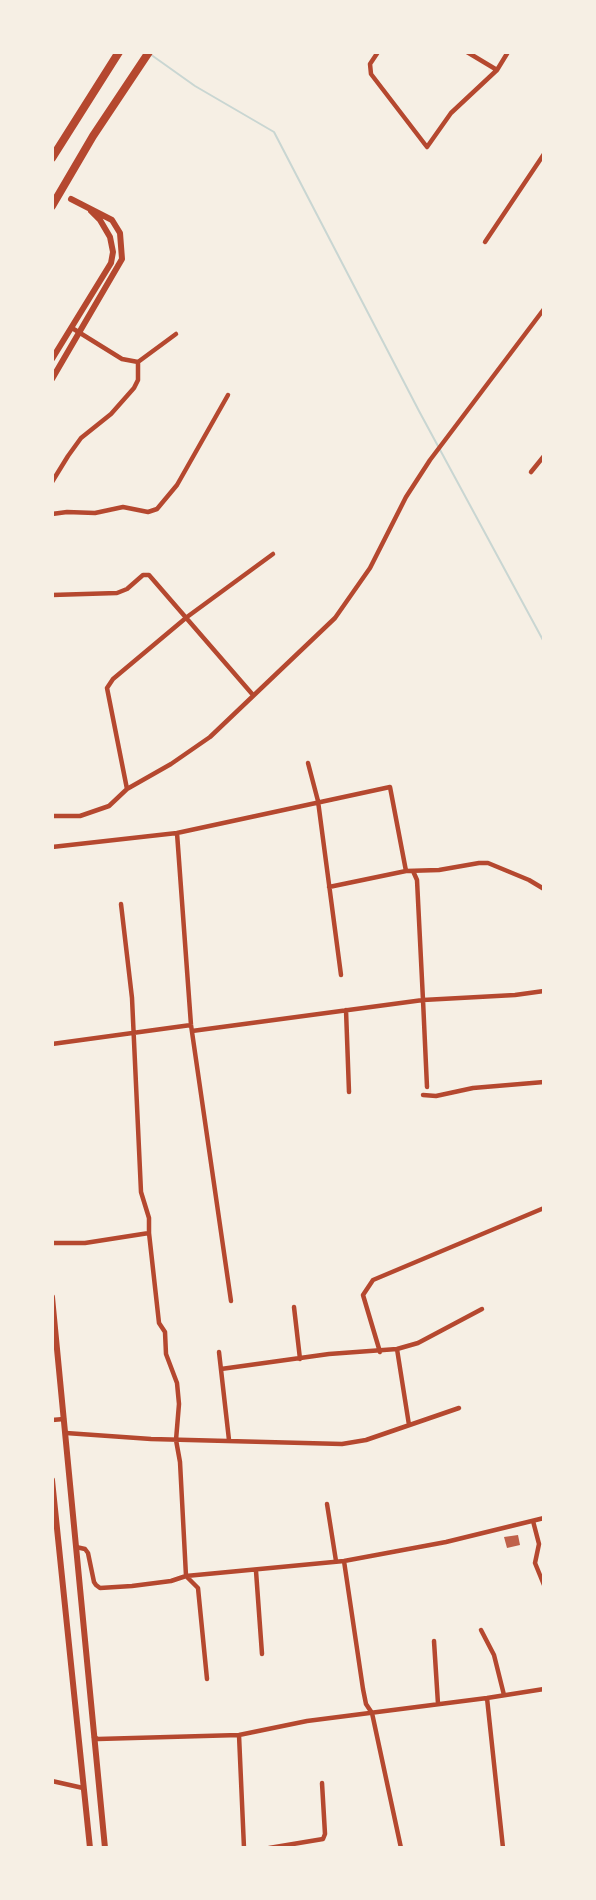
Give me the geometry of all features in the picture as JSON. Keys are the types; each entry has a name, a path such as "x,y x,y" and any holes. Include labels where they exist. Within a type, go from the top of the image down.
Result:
{"highway":[{"path":"52,158 119,52"},
{"path":"52,206 93,136 149,52"}],"main road":[{"path":"52,379 80,334 122,259 120,233 112,220 72,199"},
{"path":"52,359 111,263 113,252 110,237 100,220 85,205"},
{"path":"52,1297 105,1848"},
{"path":"52,1480 90,1848"}],"street":[{"path":"378,52 370,64 371,74 427,147 462,100 497,70 508,52"},
{"path":"467,52 497,70"},
{"path":"485,242 544,154"},
{"path":"52,816 80,816 109,806 127,789 210,738 335,618 370,568 406,498 430,460 544,309"},
{"path":"72,328 122,358 138,362"},
{"path":"138,362 176,334"},
{"path":"52,482 81,438 111,414 134,388 138,380 138,362"},
{"path":"52,514 67,512 95,513 123,507 148,512 157,509 177,486 228,395"},
{"path":"531,472 544,456"},
{"path":"127,789 107,688 121,670 187,617 273,554"},
{"path":"52,595 117,593 127,589 143,575 149,575 253,695"},
{"path":"308,763 318,802 341,975"},
{"path":"52,847 176,833 390,787 406,871"},
{"path":"176,833 191,1025 231,1301"},
{"path":"329,887 406,871 488,863 529,880 544,889"},
{"path":"414,871 417,880 427,1087"},
{"path":"120,904 134,1034 140,1180 142,1197 148,1212 148,1233 159,1323 165,1332 166,1354 177,1383 179,1404 176,1440 180,1462 186,1576 198,1588 207,1679"},
{"path":"192,1031 423,1000 515,995 544,991"},
{"path":"346,1010 349,1092"},
{"path":"52,1044 191,1025"},
{"path":"422,1095 436,1096 473,1088 544,1082"},
{"path":"380,1352 363,1295 373,1280 544,1208"},
{"path":"52,1243 85,1243 148,1233"},
{"path":"294,1307 300,1359"},
{"path":"221,1369 330,1354 380,1352 397,1349 418,1342 482,1309"},
{"path":"397,1349 409,1425"},
{"path":"219,1352 229,1440"},
{"path":"66,1433 176,1440 342,1444 366,1440 459,1408"},
{"path":"52,1420 64,1419"},
{"path":"327,1504 336,1561"},
{"path":"76,1547 85,1549 88,1553 94,1582 100,1588 170,1581 186,1576 256,1571 344,1561 446,1542 544,1518"},
{"path":"533,1521 538,1544 535,1563 544,1585"},
{"path":"344,1561 363,1689 366,1704 372,1712 401,1848"},
{"path":"256,1571 262,1654"},
{"path":"481,1630 494,1655 504,1695"},
{"path":"434,1641 438,1704"},
{"path":"94,1737 98,1739 239,1735 307,1720 487,1698 544,1689"},
{"path":"487,1698 503,1848"},
{"path":"239,1735 244,1848"},
{"path":"52,1781 83,1788"},
{"path":"269,1848 298,1845 323,1839 325,1834 322,1783"}],"building":[{"path":"518,1535 520,1545 507,1548 504,1537"}],"waterway":[{"path":"150,54 195,86 274,132 419,411 544,642"}]}
